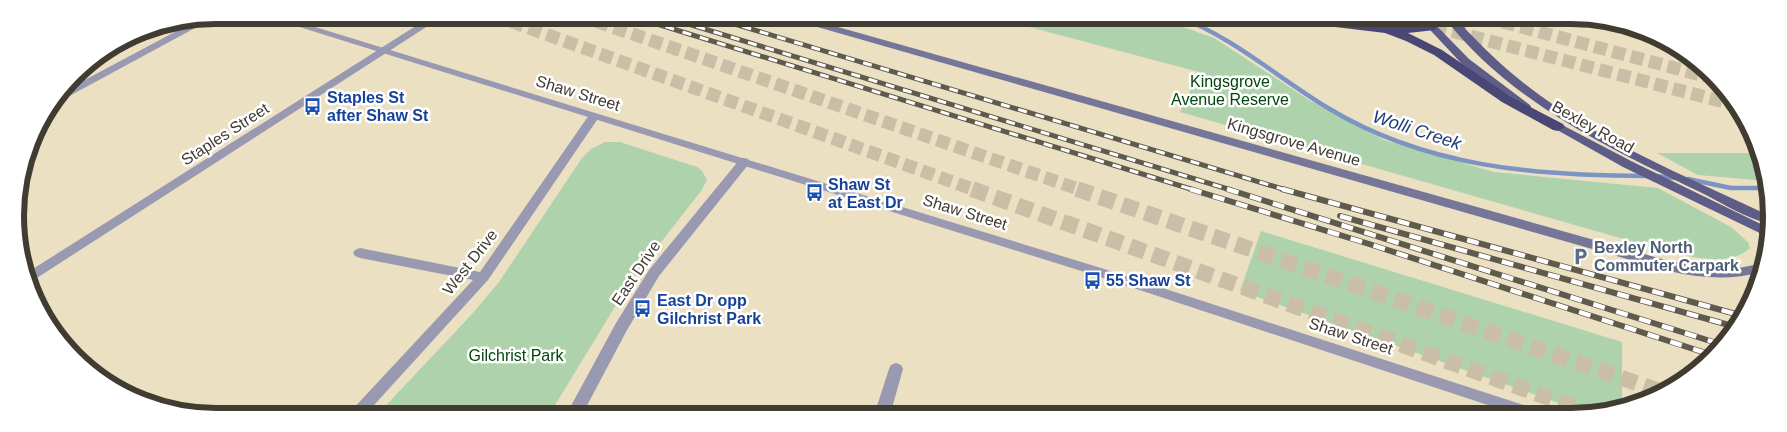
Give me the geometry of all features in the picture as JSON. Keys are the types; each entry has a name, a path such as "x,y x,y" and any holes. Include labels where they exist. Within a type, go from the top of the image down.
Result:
{"highway":[{"path":"1351,24 1407,30 1431,27"},
{"path":"1379,28 1400,33 1425,44 1492,90 1558,127"}],"main road":[{"name":"Kingsgrove Avenue","path":"817,24 1669,266 1724,274 1756,269"},
{"name":"Bexley Road","path":"1429,24 1465,61 1500,89 1558,127 1627,164 1763,231"},
{"path":"1431,27 1438,24"},
{"name":"Bexley Road","path":"1453,24 1494,64 1543,102 1589,131 1658,167 1763,217"},
{"path":"1458,28 1454,33 1455,41 1490,75 1500,89"}],"street":[{"name":"Shaw Street","path":"294,24 1096,271 1515,408"},
{"name":"Staples Street","path":"33,275 426,24"},
{"path":"1458,28 1466,24"},
{"path":"68,93 196,25"},
{"name":"West Drive","path":"362,408 483,277 594,116"},
{"name":"East Drive","path":"578,408 617,334 654,273 744,162"},
{"path":"360,253 483,277"},
{"path":"884,408 896,369"}],"green space":[{"name":"Kingsgrove Avenue Reserve","path":"1018,24 1175,24 1214,38 1309,100 1384,140 1494,172 1658,188 1731,227 1748,242 1750,248 1742,254 1722,259 1700,258 1669,252 1180,112 1199,72"},
{"name":"Gilchrist Park","path":"605,142 620,142 697,167 702,171 707,180 701,191 630,282 553,408 384,408 472,314 499,282 582,158 591,149"},
{"path":"1657,153 1753,153 1760,181 1698,175"},
{"path":"1261,231 1622,342 1622,402 1596,407 1573,408 1240,291"}],"waterway":[{"name":"Wolli Creek","path":"1197,24 1236,46 1328,108 1365,128 1403,144 1482,164 1523,170 1564,174 1647,176"},
{"name":"Wolli Creek","path":"1656,176 1675,178"},
{"name":"Wolli Creek","path":"1688,179 1731,188 1762,188"}],"tunnel":[{"path":"518,24 975,190"},
{"path":"604,24 1081,190"},
{"path":"1424,24 1726,103"},
{"path":"1510,24 1702,75"},
{"path":"972,189 1577,408"},
{"path":"1077,189 1654,389"}],"railway":[{"path":"657,24 1194,190"},
{"path":"688,24 1231,190"},
{"path":"735,24 1286,190"},
{"path":"1190,189 1366,243 1706,353"},
{"path":"1227,189 1716,343"},
{"path":"1282,189 1736,314"},
{"path":"1340,216 1729,325"}],"place":[{"name":"Staples St after Shaw St","path":"313,106"},
{"name":"Shaw St at East Dr","path":"814,193"},
{"name":"Bexley North Commuter Carpark","path":"1580,256"},
{"name":"55 Shaw St","path":"1092,280"},
{"name":"East Dr opp Gilchrist Park","path":"643,309"}]}
